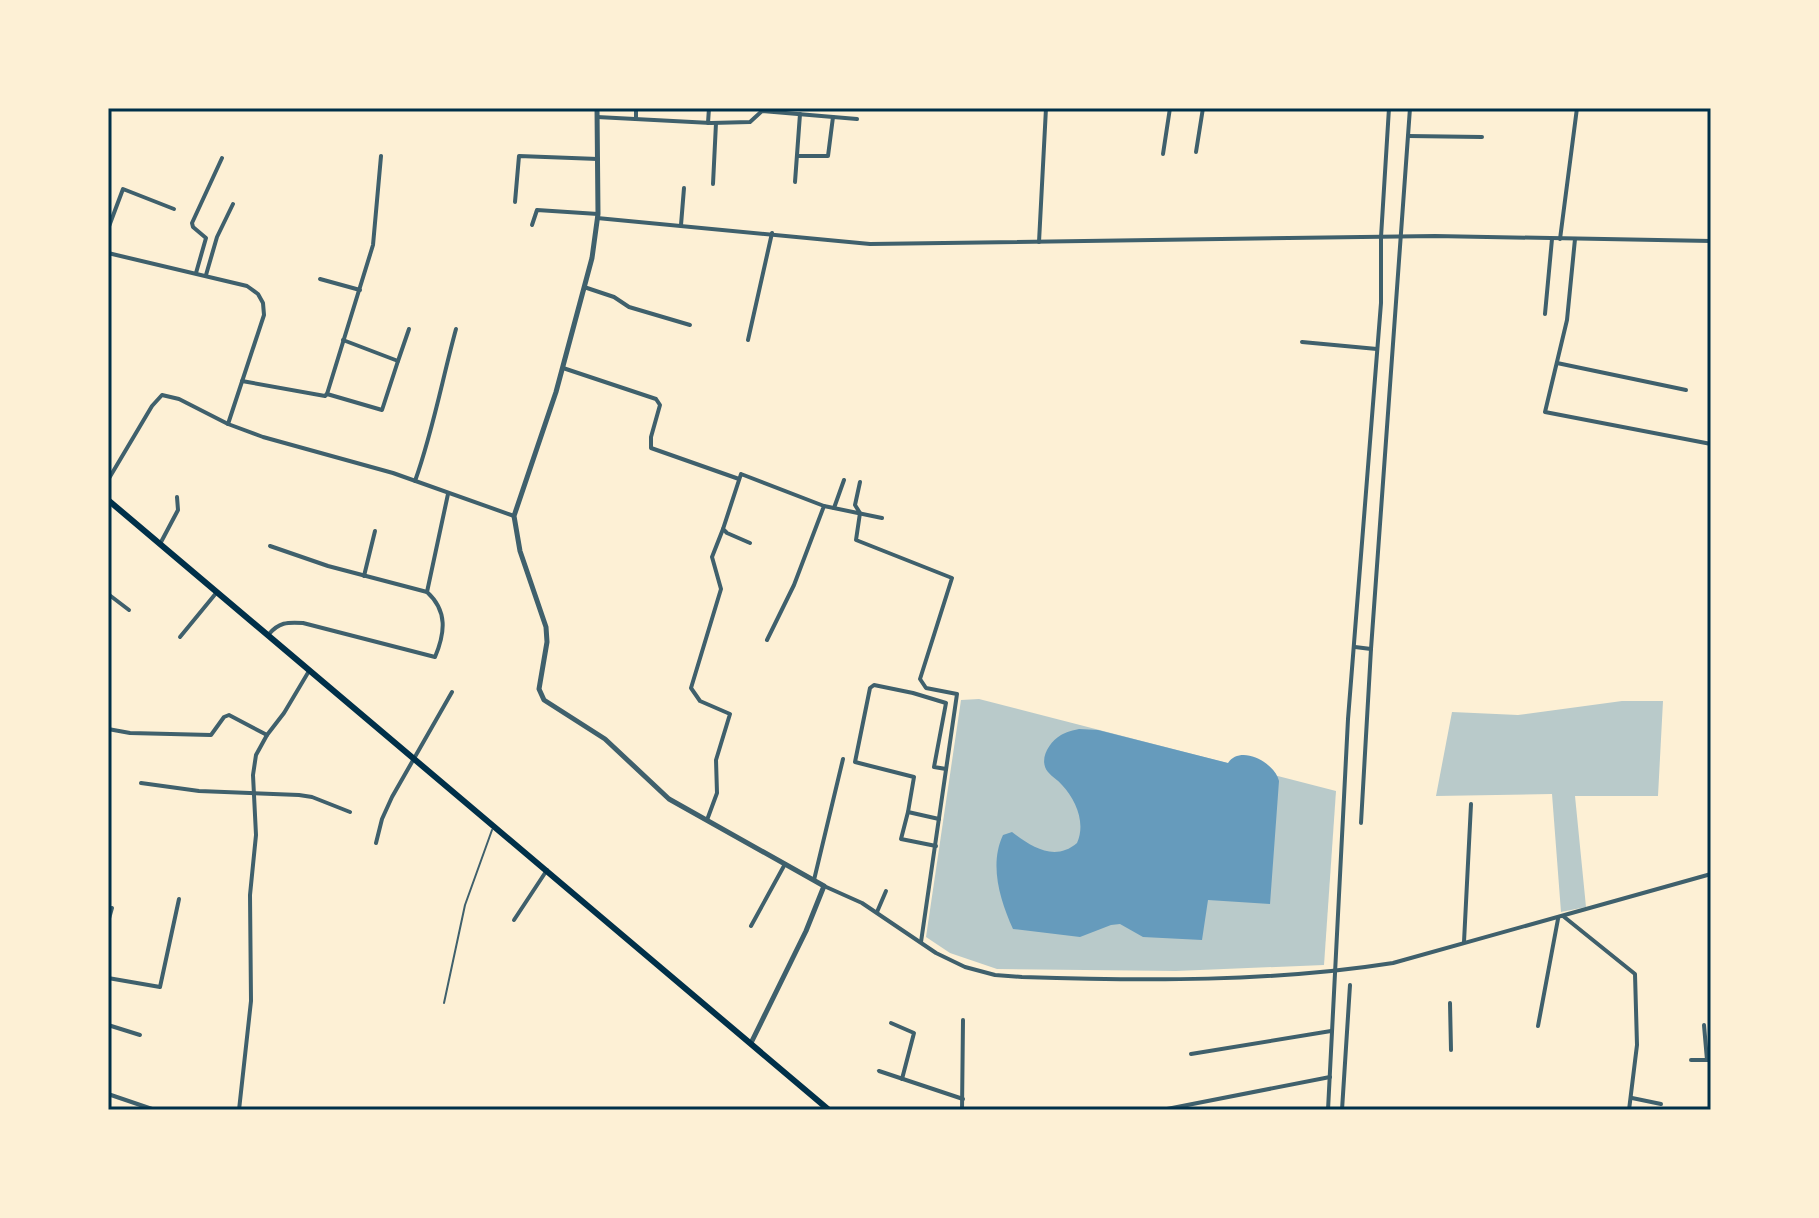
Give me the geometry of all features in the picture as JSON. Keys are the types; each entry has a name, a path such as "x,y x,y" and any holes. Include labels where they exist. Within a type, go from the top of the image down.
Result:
{"main road":[{"path":"108,500 829,1110"}],"street":[{"path":"597,108 598,216 592,258 563,368 514,516 520,551 546,627 547,642 539,689 541,696 553,707 605,739 658,791 824,886 877,912 936,953 965,967 995,975 1080,979 1193,978 1334,971 1393,963 1711,874"},
{"path":"636,108 636,119"},
{"path":"708,123 709,108"},
{"path":"1039,242 1046,108"},
{"path":"1163,154 1170,108"},
{"path":"1196,152 1203,108"},
{"path":"1328,1110 1334,971 1377,349 1389,108"},
{"path":"1361,823 1410,108"},
{"path":"1560,239 1577,108"},
{"path":"597,117 750,122 762,111 794,111 857,119"},
{"path":"795,182 800,114"},
{"path":"797,156 828,156 833,116"},
{"path":"713,184 716,123"},
{"path":"1408,136 1482,137"},
{"path":"327,394 373,245 381,156"},
{"path":"515,202 519,156 598,159"},
{"path":"196,273 206,238 191,224 222,158"},
{"path":"681,225 684,188"},
{"path":"108,229 123,189 174,209"},
{"path":"206,275 217,237 233,204"},
{"path":"532,225 537,210 870,244 1381,237 1711,241"},
{"path":"748,340 772,233"},
{"path":"1545,314 1552,239"},
{"path":"1575,239 1567,320 1545,412 1711,444"},
{"path":"108,253 247,286 258,294 265,308 228,424"},
{"path":"320,279 360,290"},
{"path":"584,287 614,297 629,307 690,325"},
{"path":"242,381 327,394 382,410 409,329"},
{"path":"415,481 434,423 456,329"},
{"path":"343,340 398,361"},
{"path":"1302,342 1377,349"},
{"path":"1557,363 1686,390"},
{"path":"563,368 656,399 660,405 651,448 739,479"},
{"path":"108,480 152,406 162,395 179,399 228,424 263,437 415,481 514,516"},
{"path":"707,820 717,793 716,760 730,714 700,701 691,688 721,589 712,557 741,474 824,506 882,518"},
{"path":"834,508 844,480"},
{"path":"860,482 855,505 860,513 856,540 952,578 920,679 926,688 957,694 921,942"},
{"path":"427,592 448,494"},
{"path":"160,544 178,510 177,497"},
{"path":"767,640 794,585 824,506"},
{"path":"723,529 750,543"},
{"path":"364,576 375,531"},
{"path":"268,635 275,626 286,622 303,623 435,657 443,639 444,625 438,602 427,592 270,546"},
{"path":"180,637 217,592"},
{"path":"108,594 129,610"},
{"path":"1355,647 1371,649"},
{"path":"239,1110 251,1001 250,895 256,835 253,793 256,755 310,669"},
{"path":"936,846 901,839 914,777 855,762 870,688 874,685 946,703 934,767 946,769"},
{"path":"376,843 392,797 452,692"},
{"path":"108,729 130,733 211,735 229,715 267,735"},
{"path":"814,880 843,759"},
{"path":"141,783 199,791 312,797 350,812"},
{"path":"1464,942 1471,804"},
{"path":"908,812 939,819"},
{"path":"751,926 785,864"},
{"path":"514,920 547,870"},
{"path":"751,1043 806,931 824,886"},
{"path":"877,912 886,891"},
{"path":"108,978 160,987 179,899"},
{"path":"108,922 112,908"},
{"path":"1538,1026 1560,917"},
{"path":"1560,917 1635,974 1637,1045 1629,1110"},
{"path":"1342,1110 1350,985"},
{"path":"1450,1003 1451,1050"},
{"path":"962,1110 963,1020"},
{"path":"891,1023 914,1033 902,1079"},
{"path":"108,1025 140,1035"},
{"path":"1691,1060 1709,1060 1704,1025"},
{"path":"1191,1054 1331,1031"},
{"path":"879,1071 963,1099"},
{"path":"1167,1109 1330,1077"},
{"path":"108,1094 155,1110"},
{"path":"1632,1098 1661,1104"}],"lane":[{"path":"444,1003 465,905 494,825"}],"shaded area":[{"path":"979,699 1336,791 1324,965 1176,971 997,969 950,953 926,937 961,700"},
{"path":"1622,701 1663,701 1658,796 1575,796 1586,907 1561,912 1552,794 1436,796 1452,712 1518,715"}],"water":[{"path":"1079,729 1098,730 1228,763 1241,755 1265,762 1279,781 1270,904 1208,900 1202,940 1143,937 1120,924 1080,937 1013,929 998,882 999,846 1003,835 1012,832 1035,847 1052,852 1069,849 1077,843 1080,820 1075,805 1067,791 1048,772 1044,762 1046,752 1057,738"}]}
